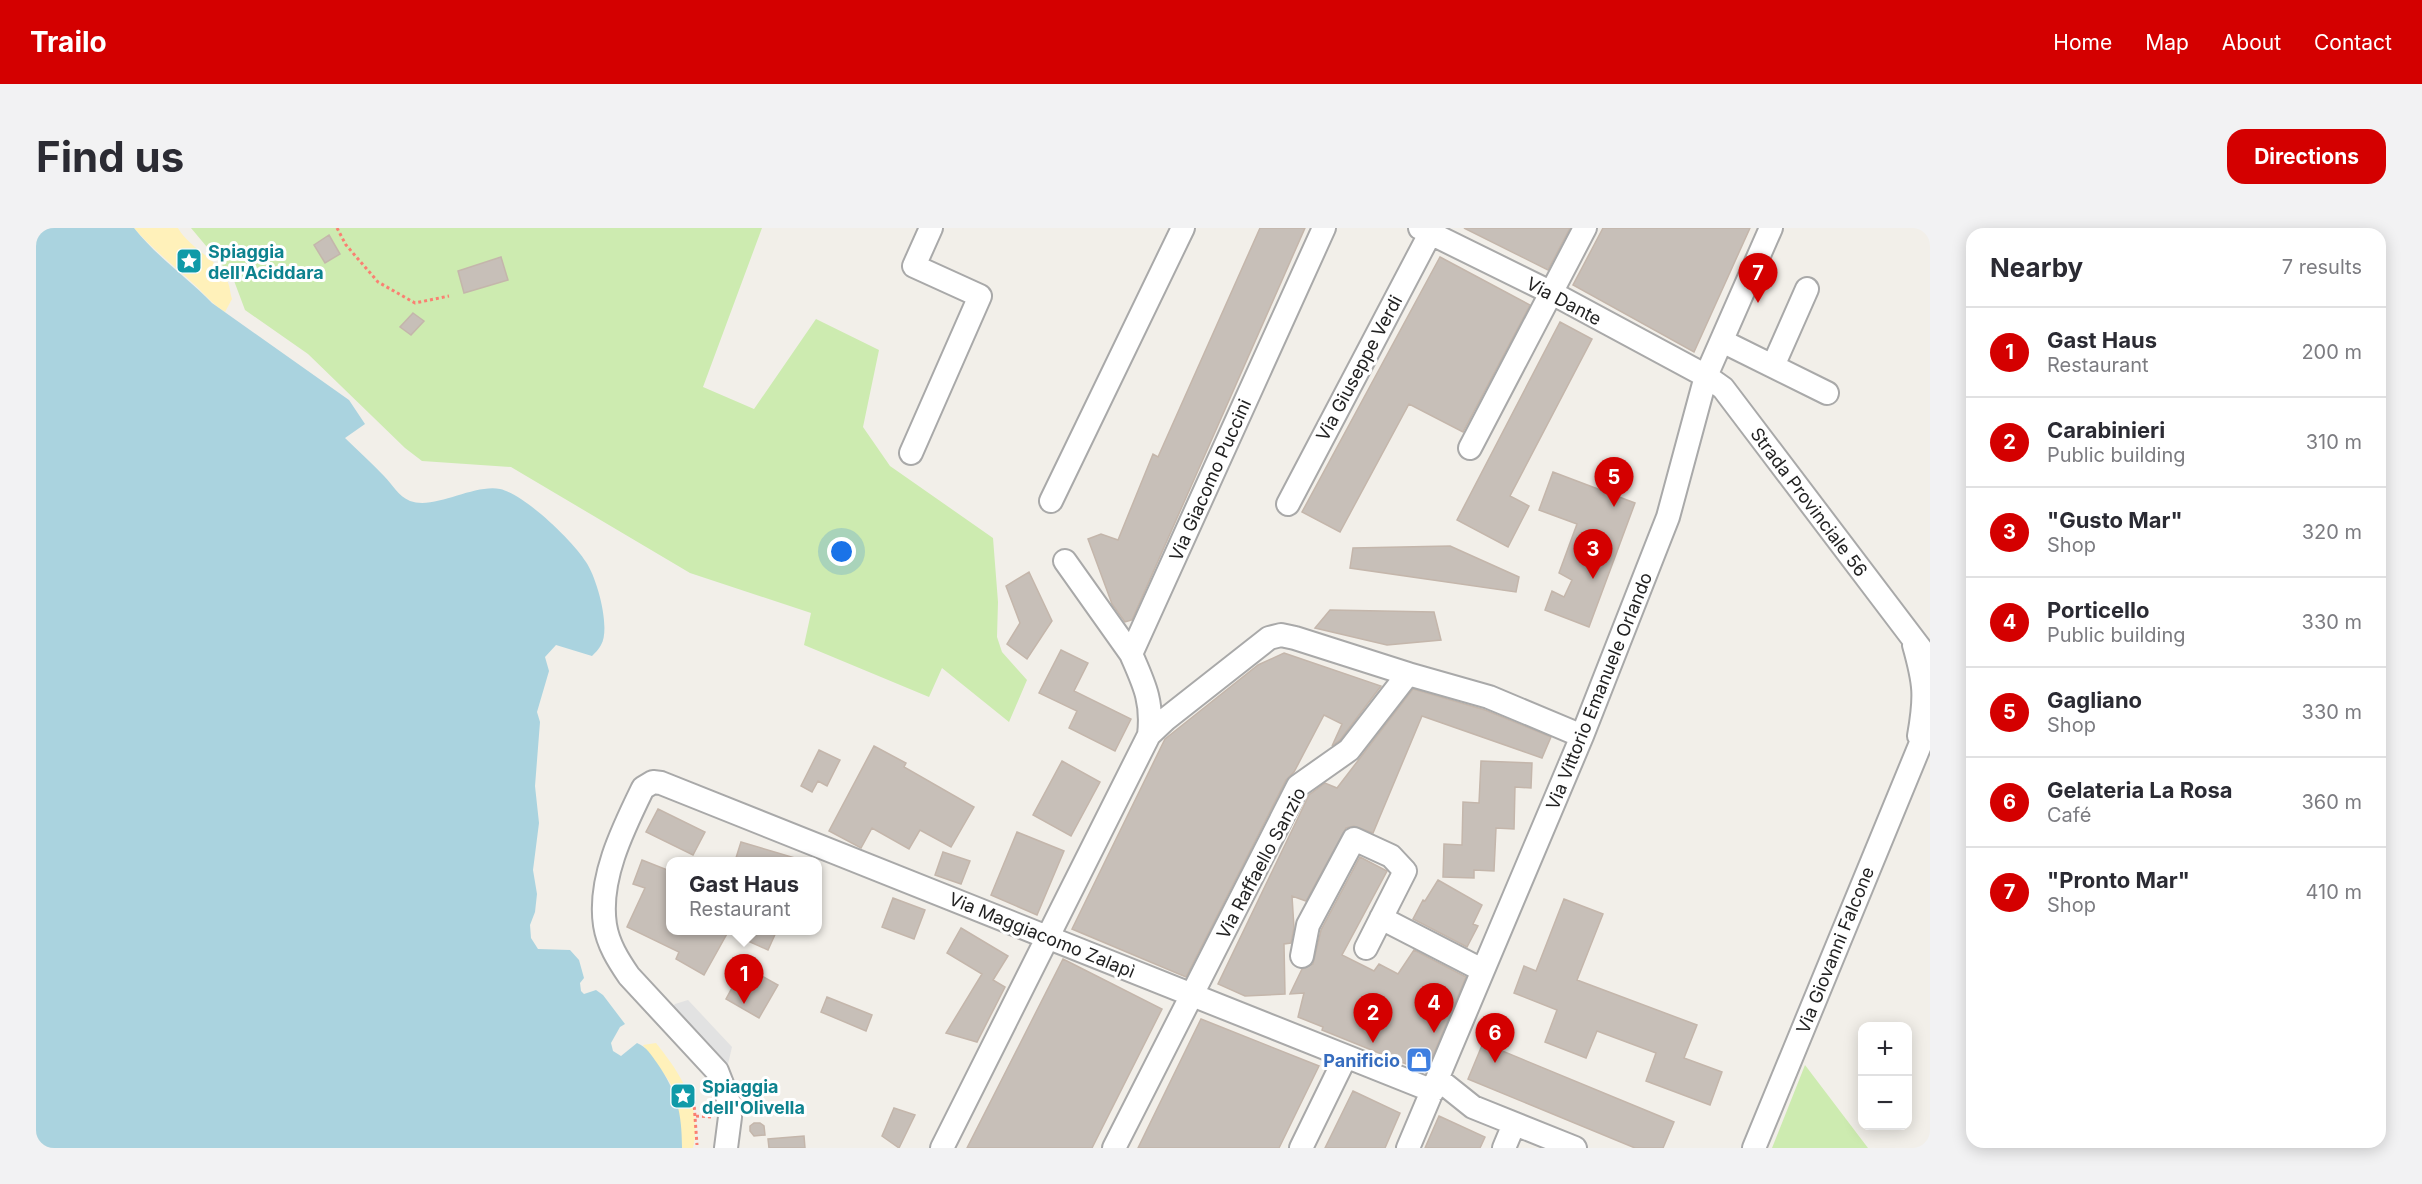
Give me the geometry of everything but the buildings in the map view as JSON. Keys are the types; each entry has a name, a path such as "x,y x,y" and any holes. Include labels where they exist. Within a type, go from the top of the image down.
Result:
{"street":[{"path":"911,453 980,296 914,266 931,228"},
{"path":"1051,501 1183,228"},
{"name":"Via Giacomo Puccini","path":"1131,654 1324,228"},
{"path":"1470,448 1585,228"},
{"name":"Via Vittorio Emanuele Orlando","path":"1408,1148 1582,736 1668,517 1706,376 1771,228"},
{"name":"Via Dante","path":"1428,230 1552,293 1706,376"},
{"name":"Via Giuseppe Verdi","path":"1288,504 1428,230"},
{"path":"1773,366 1807,289"},
{"path":"1722,340 1827,393"},
{"name":"Strada Provinciale 56","path":"1706,376 1723,388 1916,638 1930,661"},
{"path":"942,1148 1149,735 1152,714 1149,697 1131,654 1065,561"},
{"path":"1149,735 1269,638 1281,635 1489,697 1582,736"},
{"name":"Via Giovanni Falcone","path":"1754,1148 1925,738 1924,681 1916,638"},
{"name":"Via Raffaello Sanzio","path":"1114,1148 1298,786 1349,750 1408,674"},
{"name":"Via Maggiacomo Zalapì","path":"726,1148 730,1117 723,1085 717,1071 629,976 617,958 605,928 604,897 614,853 641,791 650,783 661,783 1575,1148"},
{"path":"1302,957 1308,925 1354,839 1391,856 1406,871 1366,948"},
{"path":"1381,918 1482,970"},
{"path":"1301,1148 1345,1058"},
{"path":"1504,1148 1515,1124"}],"path":[{"path":"337,228 345,244 378,282 415,303 449,296"},
{"path":"693,1089 697,1144"}],"green space":[{"path":"191,228 762,228 703,387 754,409 816,319 879,350 863,427 890,466 993,538 998,602 997,637 1002,652 1027,680 1009,722 942,668 929,697 804,645 811,613 690,573 511,467 422,461 405,448 308,354 245,310 233,278"},
{"path":"1805,1065 1868,1148 1772,1148"}],"sand":[{"name":"Spiaggia dell'Aciddara","path":"134,228 178,228 189,242 218,266 223,273 232,299 225,312 157,251"},
{"name":"Spiaggia dell'Olivella","path":"656,1043 681,1079 692,1105 695,1119 693,1148 680,1148 676,1094 643,1045"}],"shaded area":[{"path":"688,1000 732,1047 728,1064 722,1068 668,1011 675,1004"}],"water":[{"path":"36,228 134,228 152,248 212,303 349,400 365,424 345,438 402,496 420,503 489,488 500,489 534,509 580,553 590,569 601,603 604,615 604,637 592,656 556,645 545,657 549,671 537,712 540,722 535,786 539,823 533,870 537,894 535,912 530,925 531,938 538,949 570,950 579,960 584,978 580,983 581,991 584,994 596,990 603,995 625,1024 620,1027 611,1043 613,1051 621,1056 637,1043 653,1057 674,1093 681,1124 682,1148 36,1148"}],"place":[{"name":"Spiaggia dell'Aciddara","path":"189,261"},
{"name":"\"Pronto Mar\"","path":"1758,303"},
{"name":"Gagliano","path":"1614,507"},
{"name":"\"Gusto Mar\"","path":"1593,579"},
{"name":"Gast Haus","path":"744,1004"},
{"name":"Porticello","path":"1434,1033"},
{"name":"Carabinieri","path":"1373,1043"},
{"name":"Panificio","path":"1419,1060"},
{"name":"Gelateria La Rosa","path":"1495,1063"},
{"name":"Spiaggia dell'Olivella","path":"683,1096"}]}
